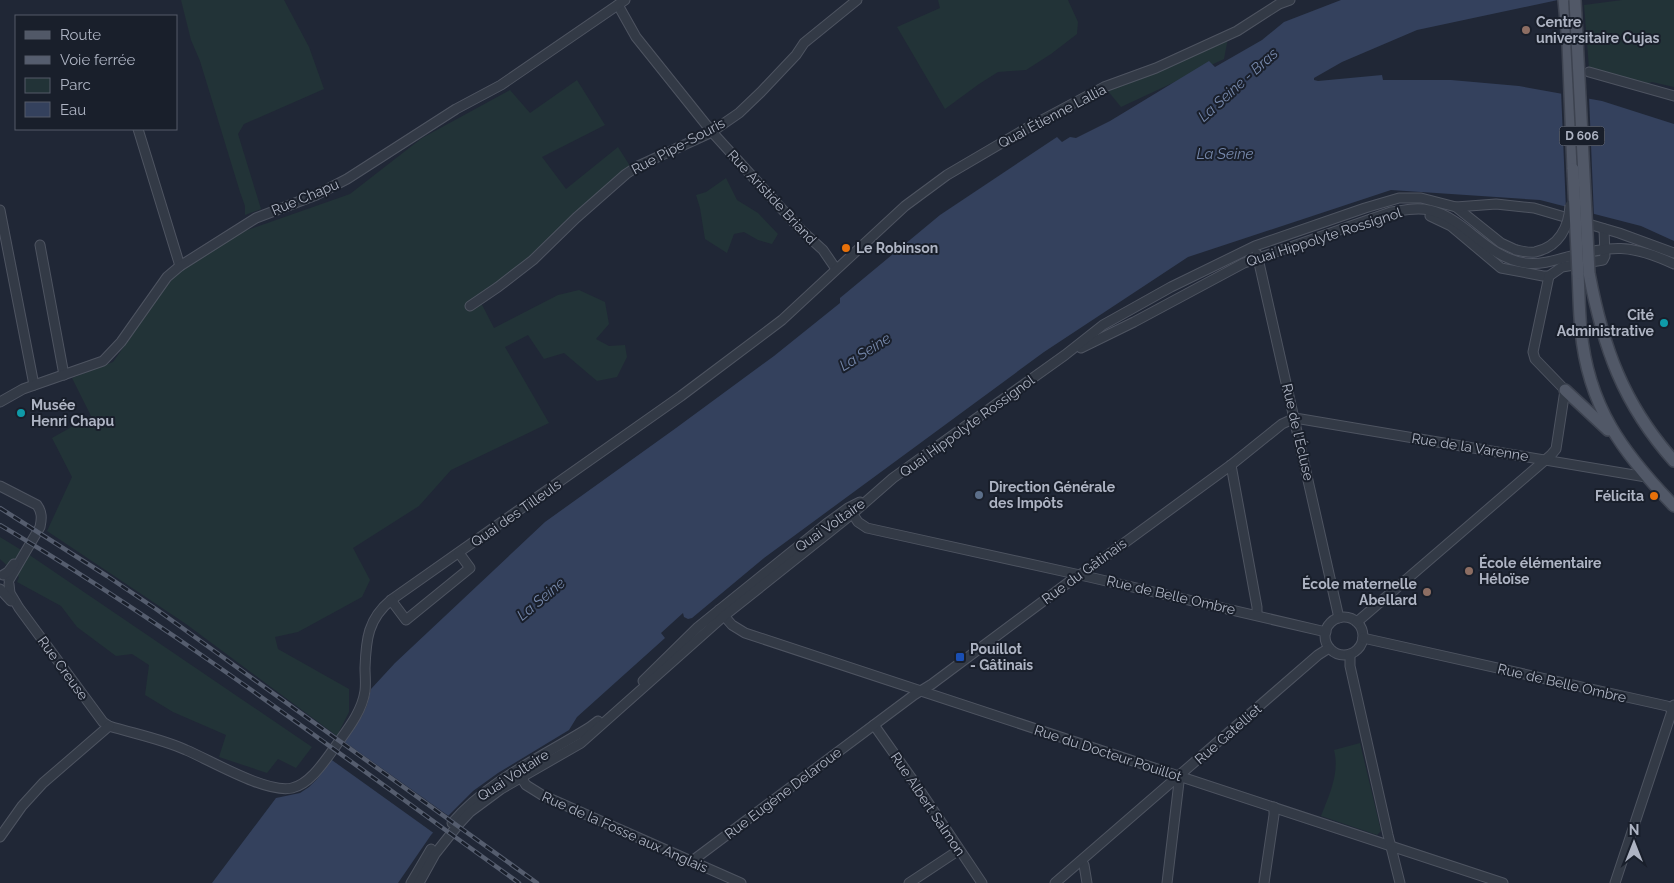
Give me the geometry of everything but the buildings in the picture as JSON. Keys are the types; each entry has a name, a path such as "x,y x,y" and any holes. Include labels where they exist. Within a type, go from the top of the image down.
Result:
{"main road":[{"name":"D 606","path":"1564,0 1568,42 1573,170 1584,273 1606,345 1627,394 1655,440 1674,461"},
{"name":"D 606","path":"1575,0 1584,273 1581,330 1587,368 1600,407 1615,437 1646,477 1674,506"},
{"path":"1564,390 1615,437"}],"street":[{"name":"Rue Pipe-Souris","path":"470,306 498,288 533,260 576,218 626,174 638,166 712,132 739,113 796,55 804,44 857,0"},
{"name":"Quai Étienne Lallia","path":"836,269 905,206 948,175 1028,128 1104,87 1156,68 1237,31 1274,7 1290,0"},
{"name":"Rue Aristide Briand","path":"622,3 636,37 712,132 800,230 823,250 836,269"},
{"name":"Rue Chapu","path":"0,402 23,389 103,361 111,354 167,277 180,266 256,218 316,195 347,179 456,109 501,84 622,3"},
{"path":"1589,72 1674,96"},
{"path":"138,130 180,266"},
{"path":"1456,207 1501,243 1516,250 1534,252 1550,247 1559,239 1570,216 1573,170"},
{"name":"Quai Hippolyte Rossignol","path":"869,497 1065,355 1103,325 1129,310 1170,287 1255,246 1388,200 1421,198 1456,207 1496,204 1526,207 1558,214 1674,253"},
{"path":"1408,209 1434,217 1451,226 1501,268 1542,276 1549,276 1562,267 1603,260 1605,256 1604,229"},
{"name":"Quai Hippolyte Rossignol","path":"1065,355 1134,322 1244,263 1392,212 1408,209 1428,210 1445,215 1492,250 1510,259 1526,263 1547,262 1605,249 1626,248 1641,251 1674,264"},
{"path":"0,210 34,385"},
{"path":"40,245 64,375"},
{"name":"Rue de l'Écluse","path":"1255,246 1339,618"},
{"name":"Quai des Tilleuls","path":"110,726 185,749 265,786 284,790 300,785 311,777 334,749 361,706 364,692 368,632 373,620 382,607 742,351 792,312 836,269"},
{"path":"1357,622 1556,449 1564,390 1535,359 1533,352 1549,276"},
{"name":"Rue de la Varenne","path":"1295,418 1646,477"},
{"name":"Rue du Gâtinais","path":"874,725 1231,465 1282,424 1295,418"},
{"path":"1231,465 1257,614"},
{"path":"0,486 33,501 40,508 42,518 40,526 26,551 3,582"},
{"name":"Quai Voltaire","path":"419,883 435,854 470,812 519,774 590,727 624,698 698,626 722,613 764,573 869,497"},
{"name":"Rue de Belle Ombre","path":"850,511 858,522 867,528 1257,614 1326,632"},
{"path":"391,600 406,620 470,568 459,553"},
{"name":"Rue Creuse","path":"3,582 19,608 97,716 110,726"},
{"name":"Rue du Docteur Pouillot","path":"722,613 738,630 745,633 1503,883"},
{"path":"1339,618 1352,618 1357,622 1361,626 1363,638 1359,648 1350,654 1339,654 1329,648 1326,643 1326,632 1331,623 1339,618"},
{"name":"Rue de Belle Ombre","path":"1363,638 1673,707"},
{"name":"Rue Gatelliet","path":"1055,883 1318,655 1329,648"},
{"path":"1350,654 1350,666 1400,883"},
{"path":"1615,883 1673,707"},
{"name":"Rue Albert Salmon","path":"874,725 982,883"},
{"name":"Rue Eugène Delaroue","path":"694,863 696,858 874,725"},
{"path":"0,838 22,806 44,783 110,726"},
{"name":"Quai Voltaire","path":"411,883 433,846 463,811 488,789 519,774"},
{"name":"Rue de la Fosse aux Anglais","path":"519,774 533,791 741,883"},
{"path":"1167,883 1179,782 1178,776"},
{"path":"1264,883 1274,808"},
{"path":"910,883 959,850"},
{"path":"1081,861 1084,865 1087,883"}],"green space":[{"path":"181,0 284,0 309,47 324,89 244,124 238,134 261,209 245,215 245,206 200,61 191,40"},
{"path":"938,0 1068,0 1078,22 1077,34 1026,70 998,72 945,109 897,27 940,8"},
{"path":"1622,0 1674,0 1674,87 1652,82 1645,84 1589,68 1584,5"},
{"path":"1228,38 1224,59 1121,107 1108,91"},
{"path":"577,80 605,125 542,157 566,189 618,147 630,166 532,256 478,297 494,328 558,295 579,290 605,302 609,324 596,339 609,346 625,345 627,357 617,377 597,381 564,353 544,359 528,335 505,347 549,423 451,470 419,506 353,548 370,580 362,597 298,632 275,637 278,649 349,689 349,712 337,736 186,624 47,531 72,477 52,438 91,416 72,378 113,362 174,276 242,232 350,194 422,138 510,90 530,113"},
{"path":"726,178 737,200 758,213 778,234 772,244 758,240 744,232 734,234 727,253 705,239 696,195 706,192"},
{"path":"0,537 31,556 312,747 296,768 278,759 267,773 219,757 226,735 173,712 145,695 149,665 132,654 116,656 77,627 61,606 17,582 19,577 0,559"},
{"path":"1360,743 1381,831 1377,835 1321,816 1335,775 1334,750"}],"water":[{"name":"La Seine","path":"1341,0 1558,0 1417,30 1342,62 1314,78 1314,80 1382,75 1383,80 1451,80 1519,86 1602,101 1674,124 1674,241 1641,226 1540,200 1391,190 1188,257 1044,352 764,558 692,618 684,617 683,613 661,633 665,638 577,717 569,730 498,773 473,791 431,835 398,883 212,883 276,798 300,793 318,778 362,716 371,689 395,663 545,522 774,356 840,303 840,298 940,215 1057,137 1062,142 1070,137 1076,138 1110,121 1209,61 1215,67 1262,40 1284,22"}],"pier":[{"path":"1561,90 1589,96 1594,217 1566,210"},
{"path":"342,740 450,817 435,834 329,758"}],"railway":[{"path":"0,508 156,609 537,883"},
{"path":"0,525 67,566 199,653 519,883"}],"place":[{"name":"Centre universitaire Cujas","path":"1526,30"},
{"name":"Le Robinson","path":"846,248"},
{"name":"Cité Administrative","path":"1664,323"},
{"name":"Musée Henri Chapu","path":"21,413"},
{"name":"Direction Générale des Impôts","path":"979,495"},
{"name":"Félicita","path":"1654,496"},
{"name":"École élémentaire Héloïse","path":"1469,571"},
{"name":"École maternelle Abellard","path":"1427,592"},
{"name":"Pouillot - Gâtinais","path":"960,657"}],"water label":[{"name":"La Seine - Bras","path":"1238,85"}]}
